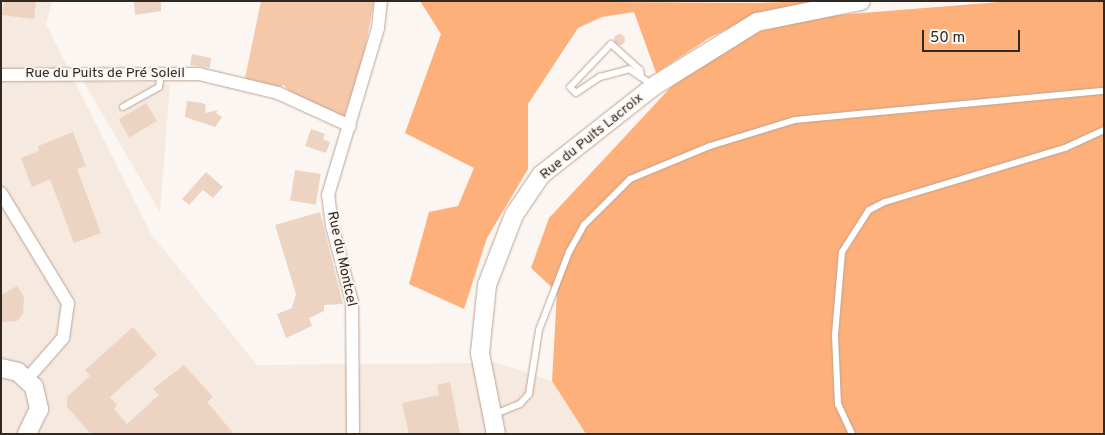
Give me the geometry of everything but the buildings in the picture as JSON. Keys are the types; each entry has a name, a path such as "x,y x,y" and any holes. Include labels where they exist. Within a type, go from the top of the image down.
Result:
{"street":[{"name":"Rue du Montcel","path":"353,434 352,302 332,226 328,195 378,28 381,1"},
{"name":"Rue du Puits Lacroix","path":"496,434 480,353 487,285 514,215 541,175 647,81 757,22 861,1"},
{"name":"Rue du Puits de Pré Soleil","path":"1,75 199,74 278,93 350,126"},
{"path":"1,193 68,303 63,338 28,378"},
{"path":"1,368 18,372 28,378 38,398 35,429"}],"lane":[{"path":"611,44 640,70 647,81 629,69 600,77 576,93 570,87 611,44"},
{"path":"123,106 158,87 161,73"},
{"path":"492,416 520,404 530,394 539,330 569,252 584,225 630,179 710,146 795,120 1104,91"},
{"path":"852,434 838,404 834,335 842,252 869,210 885,202 1065,148 1104,130"}],"shaded area":[{"path":"1,1 52,1 46,24 151,234 257,365 498,363 552,381 586,434 1,434"},
{"path":"261,1 374,1 364,55 344,117 291,95 284,85 276,88 245,78"},
{"path":"420,1 757,3 822,1 756,15 709,38 656,73 634,12 602,17 578,28 528,104 528,169 487,238 464,309 409,284 429,212 458,206 474,168 405,133 441,34"},
{"path":"1012,1 1104,1 1104,434 586,434 552,381 557,292 531,268 549,218 671,87 761,27 837,15"},
{"path":"83,81 170,84 160,212"}]}
